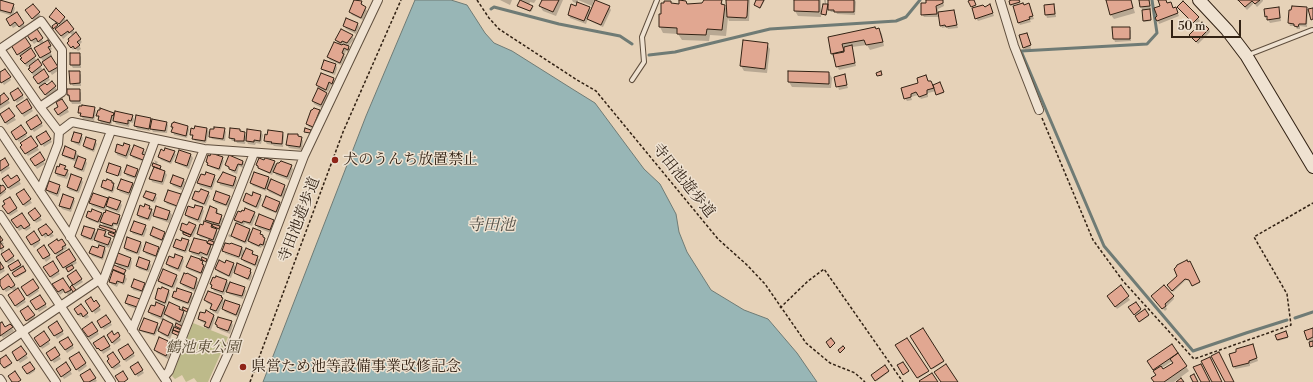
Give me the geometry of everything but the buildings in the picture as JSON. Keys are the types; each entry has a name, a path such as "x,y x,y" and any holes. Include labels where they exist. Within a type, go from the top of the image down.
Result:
{"street":[{"path":"215,382 232,345 304,156 378,0"},
{"path":"1000,0 1014,46 1039,110"},
{"path":"1199,0 1227,30 1246,55 1313,167"},
{"path":"40,107 62,92 62,50 41,21 0,49 40,107 59,132 58,144 40,191"},
{"path":"59,132 72,122 204,149 304,156"},
{"path":"70,237 111,131"},
{"path":"0,132 165,380"},
{"path":"0,347 60,306 100,282 155,140"},
{"path":"132,330 204,149"},
{"path":"165,380 254,153"},
{"path":"0,215 111,382"},
{"path":"0,299 56,382"}],"lane":[{"path":"632,80 644,62 642,37 657,0"},
{"path":"1246,55 1312,30"}],"path":[{"name":"寺田池遊歩道","path":"250,382 343,132 401,0"},
{"name":"寺田池遊歩道","path":"477,0 489,18 499,29 576,80 596,91 718,239 747,265 764,284 806,343 830,363 855,373 865,382"},
{"path":"1039,110 1093,240 1123,281 1194,359 1291,325 1287,294 1254,237 1313,203"},
{"path":"780,308 808,281 824,269 903,382"}],"green space":[{"name":"鶴池東公園","path":"193,323 228,337 208,382 197,382 194,378 186,382 182,375 175,379 172,376"}],"water":[{"name":"寺田池","path":"415,0 451,0 467,5 485,33 494,43 512,51 595,103 644,169 660,184 676,214 679,232 687,252 711,290 744,310 768,319 797,353 817,382 263,382 366,116"}],"waterway":[{"path":"649,55 675,52 770,29 896,21 906,17 920,0"},
{"path":"1152,0 1157,33 1147,44 1021,51 1104,246 1193,351 1287,320"},
{"path":"491,9 494,7 559,24 620,36 632,44"},
{"path":"1295,318 1313,312"}],"place":[{"name":"犬のうんち放置禁止","path":"335,160"},
{"name":"県営ため池等設備事業改修記念","path":"243,367"}]}
